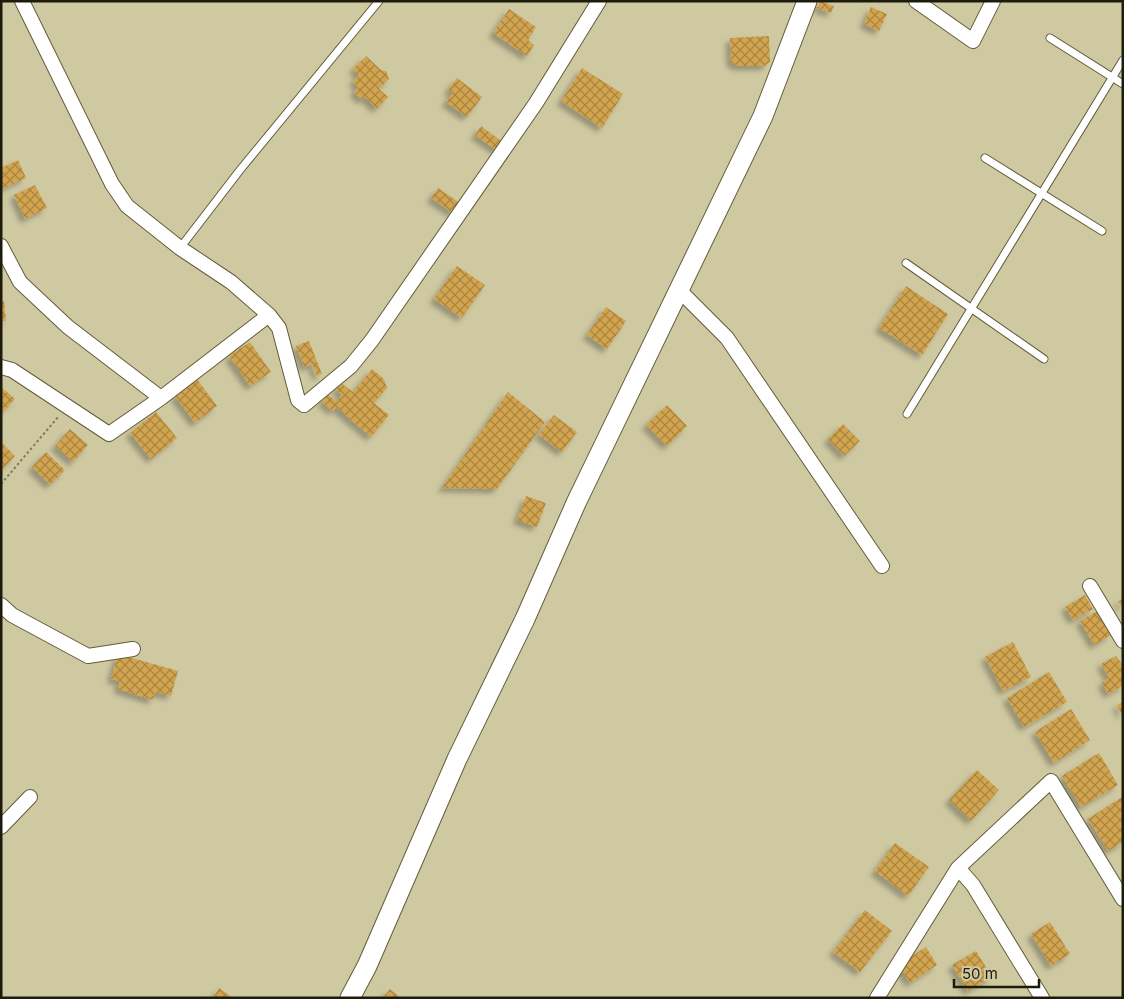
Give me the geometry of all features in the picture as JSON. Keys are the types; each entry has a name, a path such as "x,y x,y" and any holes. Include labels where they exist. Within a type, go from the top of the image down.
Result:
{"street":[{"path":"22,1 112,184 127,206 180,248 232,282 269,315 279,328 298,400 304,405 309,403 351,366 372,340 536,103 599,1"},
{"path":"352,997 457,759 525,619 576,503 763,116 807,1"},
{"path":"916,1 973,41 993,1"},
{"path":"1,246 20,282 68,327 161,398"},
{"path":"679,290 727,338 882,566"},
{"path":"1,367 12,370 109,434 161,398 269,315"},
{"path":"1090,586 1123,641"},
{"path":"1,605 12,614 88,656 133,649"},
{"path":"880,995 958,868 1051,781 1123,899"},
{"path":"1,827 30,797"},
{"path":"958,868 973,885 1042,998"}],"lane":[{"path":"180,248 240,170 378,1"},
{"path":"1050,38 1123,84"},
{"path":"907,414 1123,60"},
{"path":"985,158 1102,231"},
{"path":"906,263 1044,359"}],"path":[{"path":"1,484 68,406"}],"building":[{"path":"820,1 834,6 831,13 817,8"},
{"path":"871,7 887,14 879,31 864,24"},
{"path":"509,9 536,27 528,40 534,45 527,56 493,33"},
{"path":"769,36 770,62 764,66 737,66 731,62 730,38"},
{"path":"366,56 381,70 386,71 389,79 379,89 388,97 377,109 365,97 362,100 354,92 358,87 353,81 359,75 353,69"},
{"path":"582,68 623,94 602,128 561,101"},
{"path":"457,78 482,97 467,117 446,102 453,93 448,90"},
{"path":"481,126 504,143 498,151 475,135"},
{"path":"18,160 26,178 2,189 1,168"},
{"path":"35,185 47,208 25,219 14,195"},
{"path":"438,188 460,203 453,213 431,198"},
{"path":"457,266 485,285 462,318 434,299"},
{"path":"906,286 948,314 922,355 879,328"},
{"path":"1,301 4,301 6,321 1,321"},
{"path":"606,307 626,321 607,349 587,335"},
{"path":"309,341 322,374 317,376 312,364 304,367 296,346"},
{"path":"250,342 271,372 250,386 229,356"},
{"path":"372,369 384,379 387,388 374,403 389,415 371,437 336,407 333,411 322,402 328,394 336,402 342,395 336,389 341,383 353,392"},
{"path":"197,379 217,406 195,423 175,396"},
{"path":"1,387 15,399 1,414"},
{"path":"508,392 545,422 497,489 442,488"},
{"path":"667,405 687,426 667,446 646,425"},
{"path":"156,412 177,438 151,459 130,433"},
{"path":"554,415 577,432 562,452 539,435"},
{"path":"843,424 860,441 844,456 828,439"},
{"path":"70,429 88,445 73,462 55,446"},
{"path":"1,442 15,456 1,470"},
{"path":"46,452 65,470 50,485 32,467"},
{"path":"526,496 546,503 537,527 517,520"},
{"path":"1085,595 1093,609 1073,620 1065,607"},
{"path":"1123,598 1123,608 1118,602"},
{"path":"1097,611 1111,635 1094,645 1080,621"},
{"path":"1013,642 1031,677 1003,691 985,657"},
{"path":"118,654 178,671 171,696 155,692 153,700 118,689 120,681 111,679"},
{"path":"1116,656 1123,665 1123,686 1108,694 1102,682 1109,678 1101,664"},
{"path":"1049,672 1067,702 1024,727 1007,698"},
{"path":"1123,702 1123,717 1117,705"},
{"path":"1071,709 1090,740 1054,763 1035,732"},
{"path":"1099,753 1118,785 1081,807 1062,776"},
{"path":"977,770 999,790 971,821 949,800"},
{"path":"1122,797 1123,842 1108,851 1088,819"},
{"path":"895,843 929,867 908,896 875,871"},
{"path":"865,910 892,931 860,972 833,952"},
{"path":"1050,922 1070,954 1051,966 1031,934"},
{"path":"926,947 937,965 910,983 898,965"},
{"path":"976,951 992,977 968,991 952,965"},
{"path":"219,988 233,998 213,998"},
{"path":"390,989 401,998 384,996"}]}
